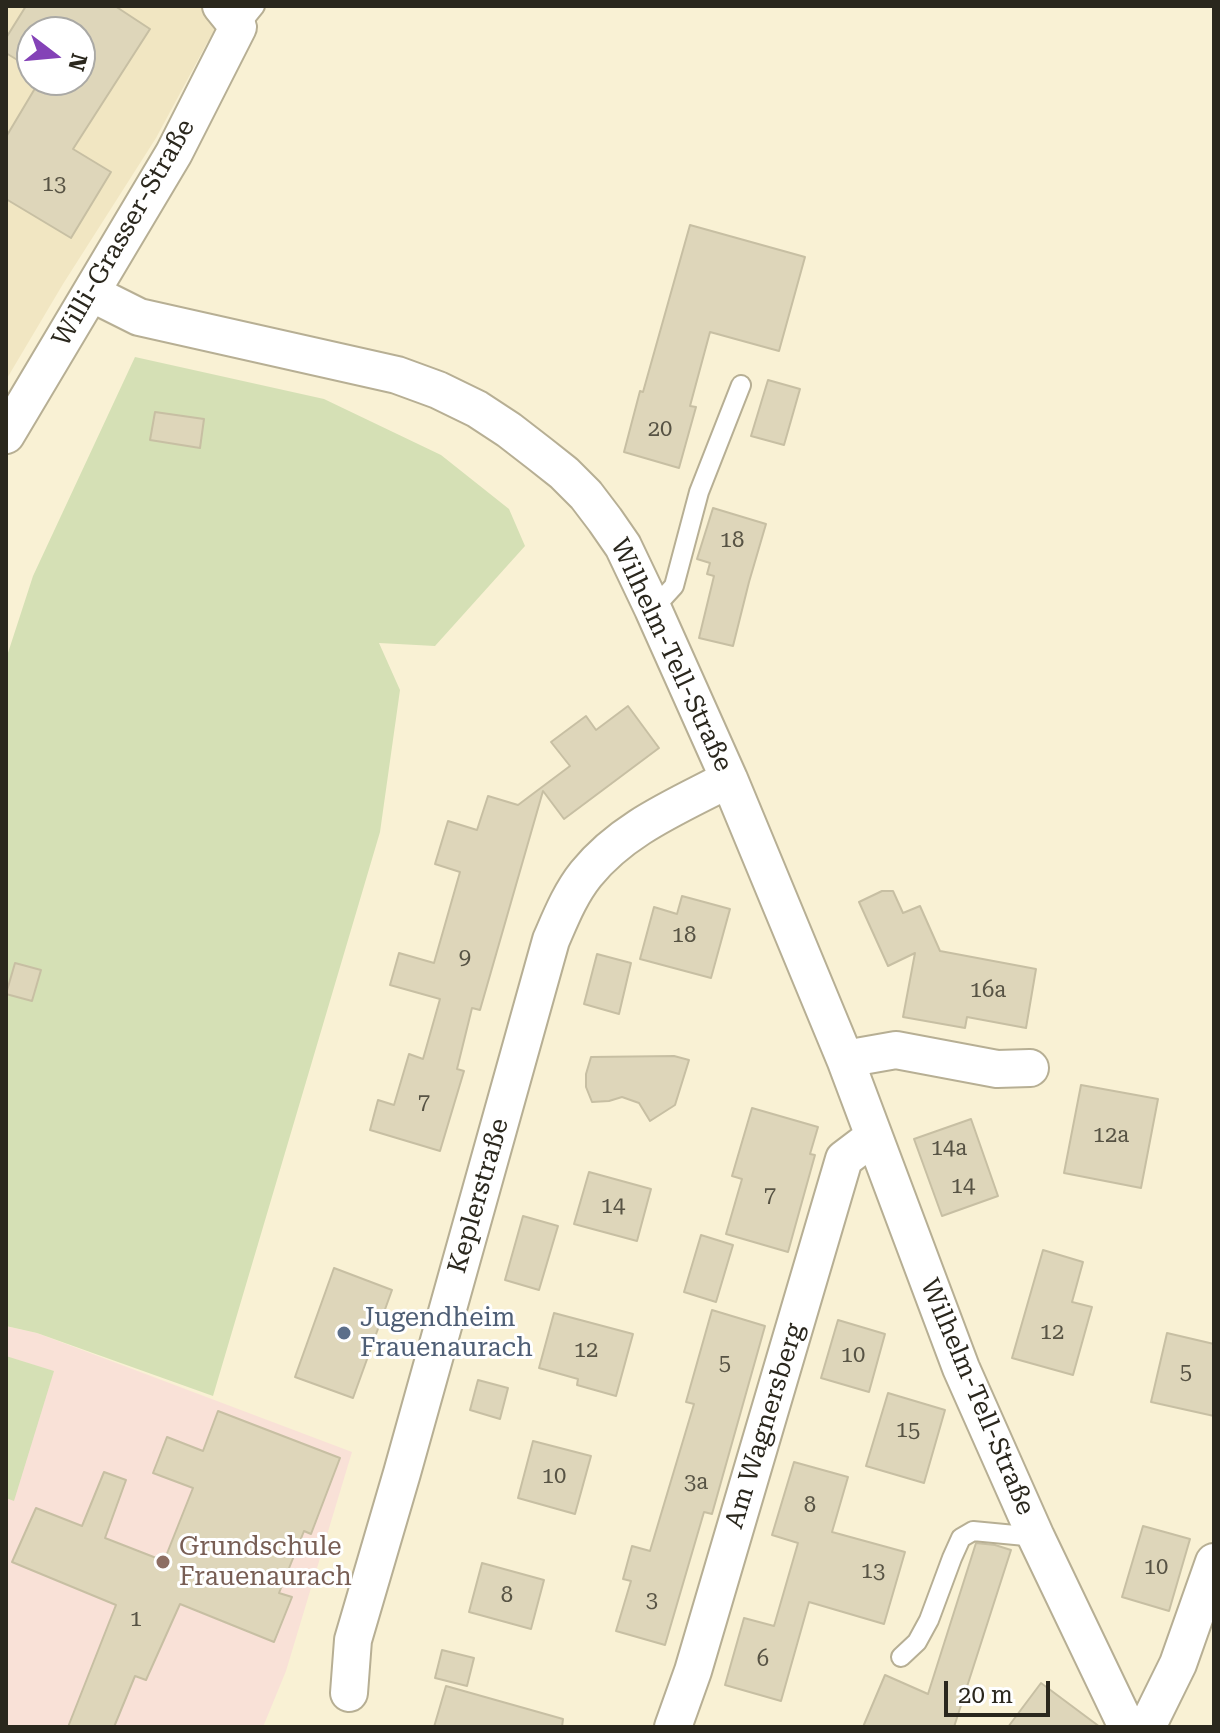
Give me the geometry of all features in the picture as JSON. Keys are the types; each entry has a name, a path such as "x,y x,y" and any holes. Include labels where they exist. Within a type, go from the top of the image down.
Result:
{"street":[{"name":"Willi-Grasser-Straße","path":"6,435 174,153 238,13"},
{"name":"Wilhelm-Tell-Straße","path":"91,293 139,317 397,375 438,390 477,409 540,454 586,495 605,520 623,546 729,779 845,1059 961,1368 1036,1537 1127,1727"},
{"name":"Keplerstraße","path":"349,1693 353,1640 551,940 565,906 584,876 609,849 636,828 729,779"},
{"path":"845,1059 896,1050 997,1069 1030,1068"},
{"name":"Am Wagnersberg","path":"673,1727 693,1671 844,1159 873,1137"},
{"path":"1147,1727 1178,1664 1214,1562"}],"lane":[{"path":"653,609 674,586 699,492 741,385"},
{"path":"901,1657 917,1642 929,1620 961,1538 973,1531 1036,1537"}],"shaded area":[{"path":"6,6 235,6 207,43 156,138 6,380"},
{"name":"Grundschule Frauenaurach","path":"6,1326 37,1333 352,1452 286,1671 263,1727 6,1727"}],"green space":[{"path":"135,357 324,399 441,455 509,509 525,546 435,646 379,643 400,690 380,832 213,1396 37,1333 6,1326 6,659 33,576"},
{"path":"6,1356 54,1371 14,1501 6,1498"}],"building":[{"path":"26,6 115,6 150,29 73,149 111,172 71,238 6,199 6,137 30,96 96,96 96,16 20,16"},
{"path":"16,22 16,59 6,53 6,38"},
{"path":"690,225 805,257 779,351 710,332 690,406 696,407 679,468 624,452"},
{"path":"768,380 800,389 784,445 751,436"},
{"path":"155,412 204,419 200,448 150,440"},
{"path":"713,508 766,524 733,646 699,638 714,576 707,574 710,563 697,559"},
{"path":"628,706 659,748 564,819 543,791 480,1010 472,1008 457,1069 464,1071 440,1151 370,1130 378,1100 394,1105 409,1054 423,1059 440,999 390,985 399,953 434,963 460,872 435,864 448,821 477,830 488,796 518,805 570,766 551,742 586,716 596,730"},
{"path":"882,891 893,891 903,913 920,906 940,951 1036,969 1026,1028 967,1017 965,1028 903,1017 915,953 888,966 859,902"},
{"path":"682,896 730,909 711,978 640,959 654,907 677,914"},
{"path":"597,954 631,963 619,1014 584,1004"},
{"path":"15,963 41,970 32,1001 6,994"},
{"path":"674,1056 689,1060 675,1105 650,1121 639,1103 622,1097 592,1102 586,1087 591,1057"},
{"path":"1081,1085 1158,1099 1141,1188 1064,1173"},
{"path":"752,1108 818,1127 810,1154 815,1155 788,1252 726,1234 742,1179 732,1176"},
{"path":"971,1119 998,1196 942,1216 914,1139"},
{"path":"589,1172 651,1189 637,1241 574,1224"},
{"path":"523,1216 558,1226 539,1290 505,1280"},
{"path":"701,1235 733,1245 716,1302 684,1292"},
{"path":"1043,1250 1083,1262 1072,1302 1092,1307 1073,1375 1012,1358"},
{"name":"Jugendheim Frauenaurach","path":"334,1268 392,1290 353,1398 295,1377"},
{"path":"712,1310 765,1326 712,1514 704,1512 665,1645 616,1631 631,1581 623,1579 632,1546 650,1551 694,1404 686,1402"},
{"path":"554,1313 633,1334 616,1396 577,1385 578,1379 539,1368"},
{"path":"838,1320 885,1334 869,1392 821,1378"},
{"path":"1167,1333 1214,1344 1214,1416 1151,1402"},
{"path":"478,1380 508,1388 500,1419 470,1410"},
{"path":"888,1393 945,1410 924,1483 866,1466"},
{"path":"218,1411 340,1458 311,1534 304,1531 279,1593 292,1597 274,1642 180,1604 146,1680 135,1676 114,1727 68,1727 116,1605 12,1562 36,1508 82,1526 104,1472 126,1480 105,1538 164,1561 193,1488 153,1473 167,1437 203,1451"},
{"path":"533,1441 591,1456 575,1514 518,1498"},
{"path":"794,1462 848,1477 832,1532 905,1552 884,1624 809,1602 781,1701 725,1685 744,1618 774,1626 798,1543 772,1535"},
{"path":"1143,1526 1190,1539 1169,1611 1122,1597"},
{"path":"976,1543 1011,1550 954,1727 863,1727 885,1675 928,1694"},
{"path":"482,1563 544,1580 531,1629 469,1612"},
{"path":"442,1650 474,1658 467,1686 435,1678"},
{"path":"1041,1683 1100,1727 1008,1727"},
{"path":"446,1686 563,1719 562,1727 434,1727"}],"place":[{"name":"Jugendheim Frauenaurach","path":"344,1333"},
{"name":"Grundschule Frauenaurach","path":"163,1562"}]}
